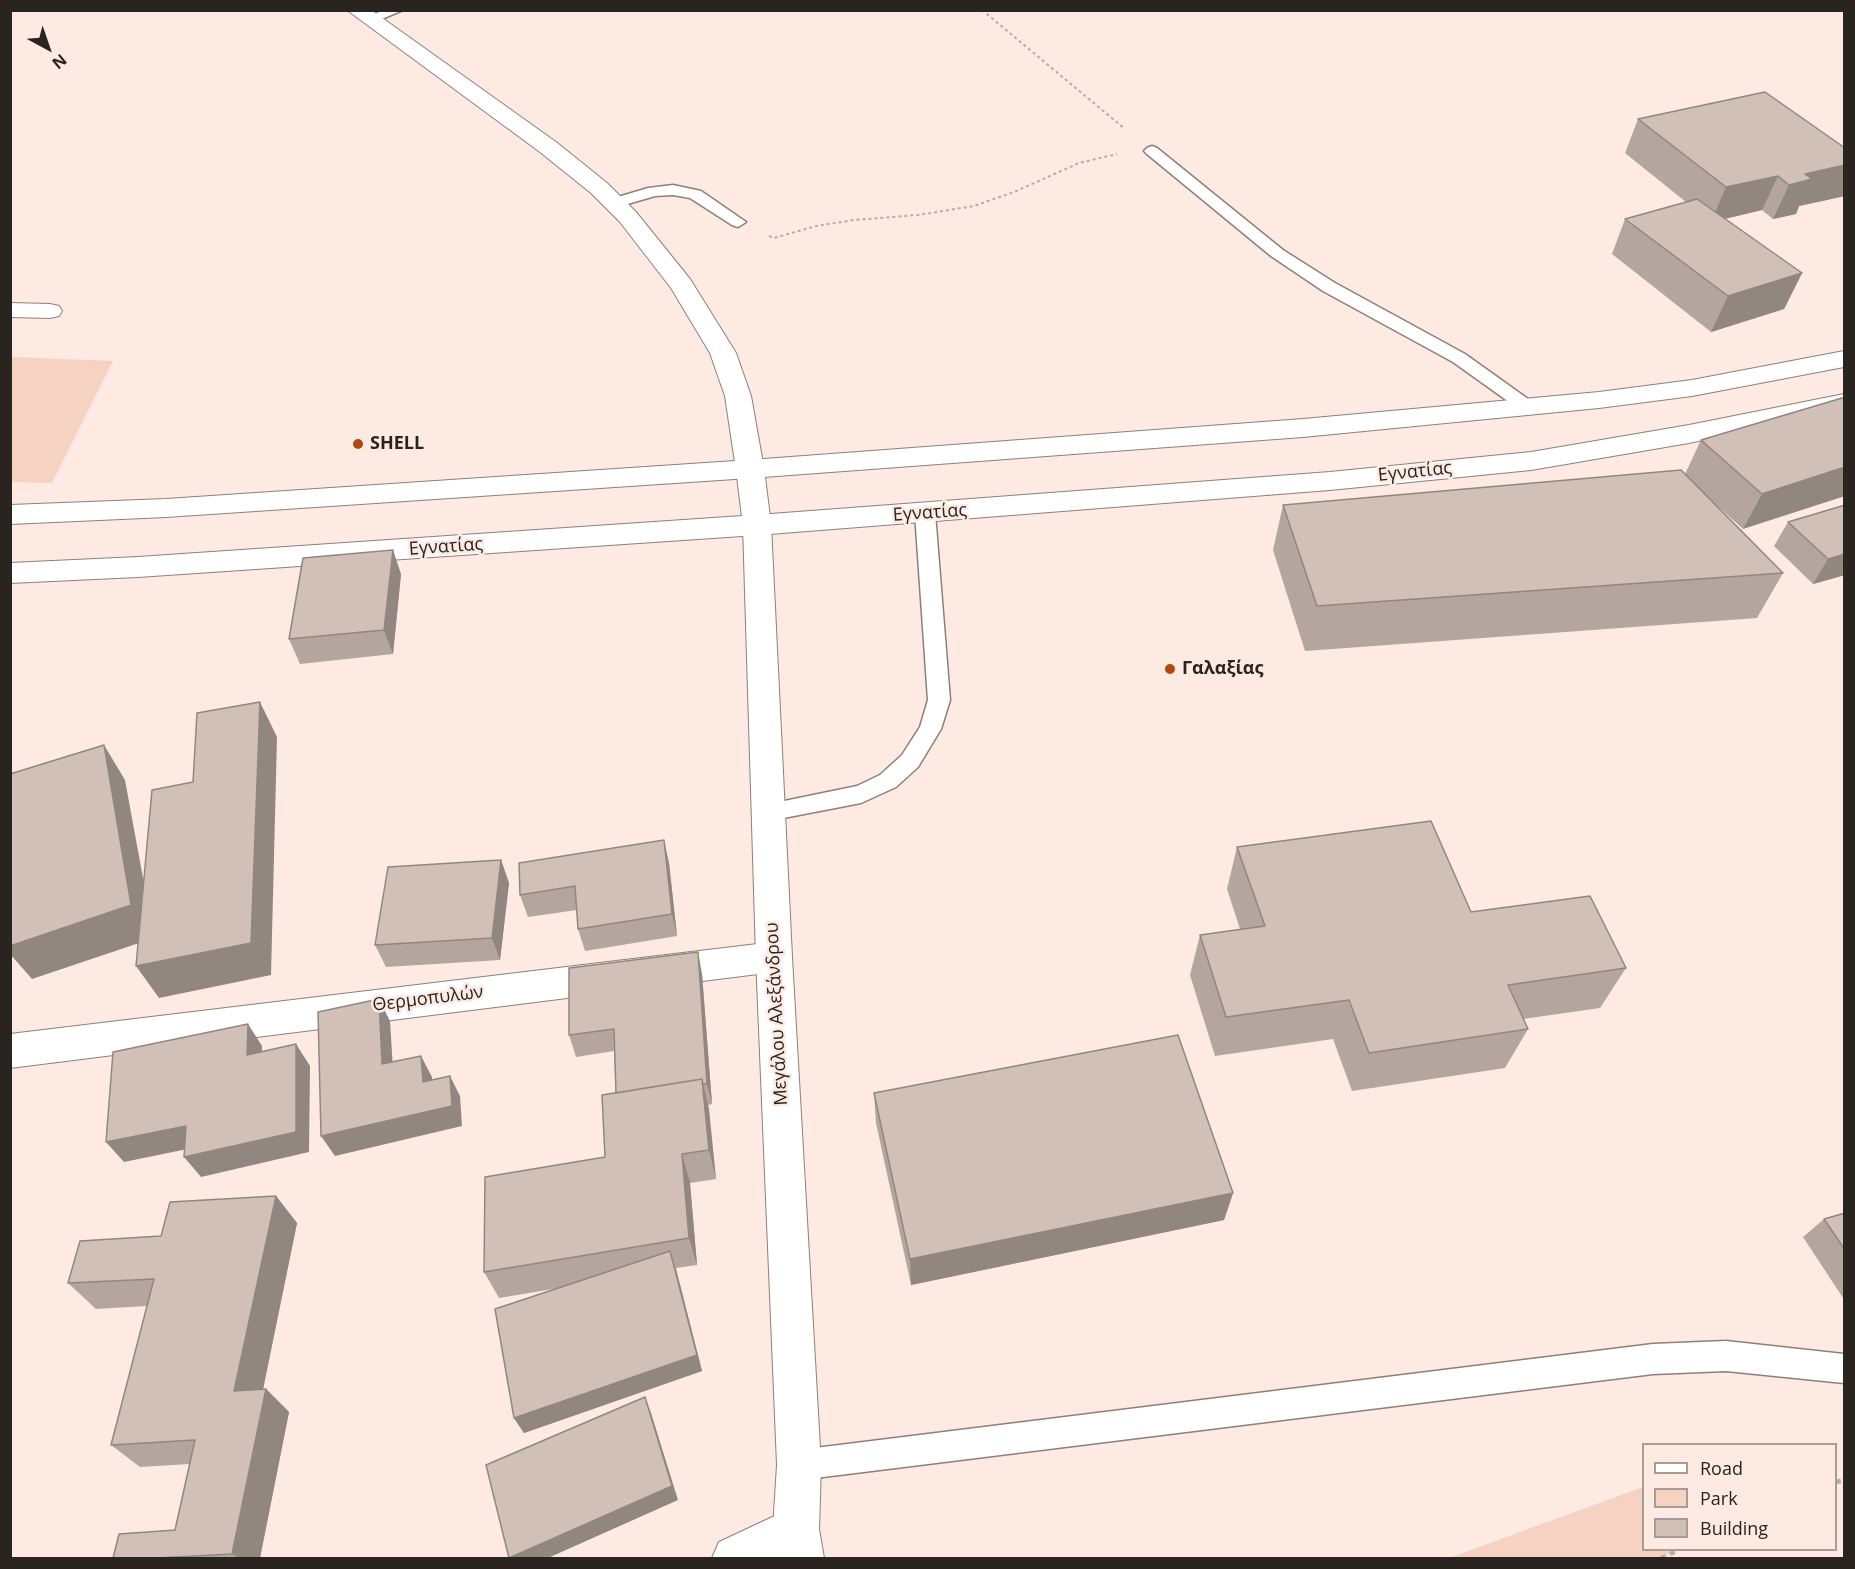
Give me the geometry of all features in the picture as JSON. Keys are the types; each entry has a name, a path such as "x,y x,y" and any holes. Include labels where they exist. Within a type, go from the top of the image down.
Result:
{"main road":[{"name":"Μεγάλου Αλεξάνδρου","path":"364,15 548,147 614,203 658,253 704,319 723,353 738,396 757,525 774,957 799,1465 799,1544"},
{"path":"10,310 50,311"},
{"path":"10,515 166,508 750,469 1529,408 1692,388 1845,359"},
{"name":"Εγνατίας","path":"10,573 138,567 757,525 1330,481 1531,461 1838,411"},
{"name":"Θερμοπυλών","path":"10,1051 774,957"},
{"path":"735,1558 799,1544"}],"lane":[{"path":"364,15 397,10"},
{"path":"1152,151 1277,253 1329,287 1459,358 1529,408"},
{"path":"614,203 654,191 673,190 695,194 738,222"},
{"path":"768,812 861,794 888,781 910,761 930,729 939,700 926,513"},
{"path":"799,1465 1653,1359 1726,1356 1845,1370"}],"path":[{"path":"982,10 1152,151"},
{"path":"774,238 816,226 854,219 918,215 974,206 1014,192 1079,163 1112,155 1152,151"},
{"path":"1661,1558 1677,1551"}],"green space":[{"path":"11,357 113,361 52,483 11,482"},
{"path":"1642,1487 1642,1551 1677,1551 1661,1558 1449,1558"}],"building":[{"path":"1765,92 1845,148 1845,165 1805,174 1812,179 1789,185 1778,176 1726,187 1638,119"},
{"path":"1697,199 1802,273 1728,296 1625,219"},
{"path":"1845,399 1845,467 1762,494 1701,440"},
{"path":"1681,470 1783,573 1317,606 1283,505"},
{"path":"1845,505 1845,554 1828,559 1788,522"},
{"path":"393,550 384,630 289,639 303,558"},
{"path":"260,702 251,943 136,966 152,790 193,782 197,713"},
{"path":"104,745 131,905 10,946 10,774"},
{"path":"1431,821 1471,912 1590,896 1626,968 1508,985 1528,1029 1369,1053 1349,1000 1226,1017 1200,935 1265,926 1237,847"},
{"path":"664,840 672,914 578,929 575,886 520,895 519,863"},
{"path":"501,860 492,938 375,945 388,867"},
{"path":"698,952 707,1084 703,1084 702,1079 616,1093 614,1029 569,1035 569,968"},
{"path":"379,999 382,1064 421,1056 423,1082 450,1076 452,1106 321,1136 318,1012"},
{"path":"248,1024 247,1055 296,1044 296,1132 184,1157 186,1126 106,1142 113,1052"},
{"path":"1178,1035 1233,1193 910,1259 874,1093"},
{"path":"702,1079 709,1150 682,1154 689,1238 484,1272 485,1177 605,1157 602,1095"},
{"path":"276,1196 234,1391 266,1389 232,1554 113,1558 119,1534 175,1530 195,1440 111,1445 154,1279 68,1283 80,1241 161,1236 170,1202"},
{"path":"1845,1213 1845,1250 1824,1219"},
{"path":"670,1251 697,1355 514,1418 495,1309"},
{"path":"645,1397 672,1486 509,1558 486,1465"}],"place":[{"name":"SHELL","path":"358,444"},
{"name":"Γαλαξίας","path":"1170,669"}]}
